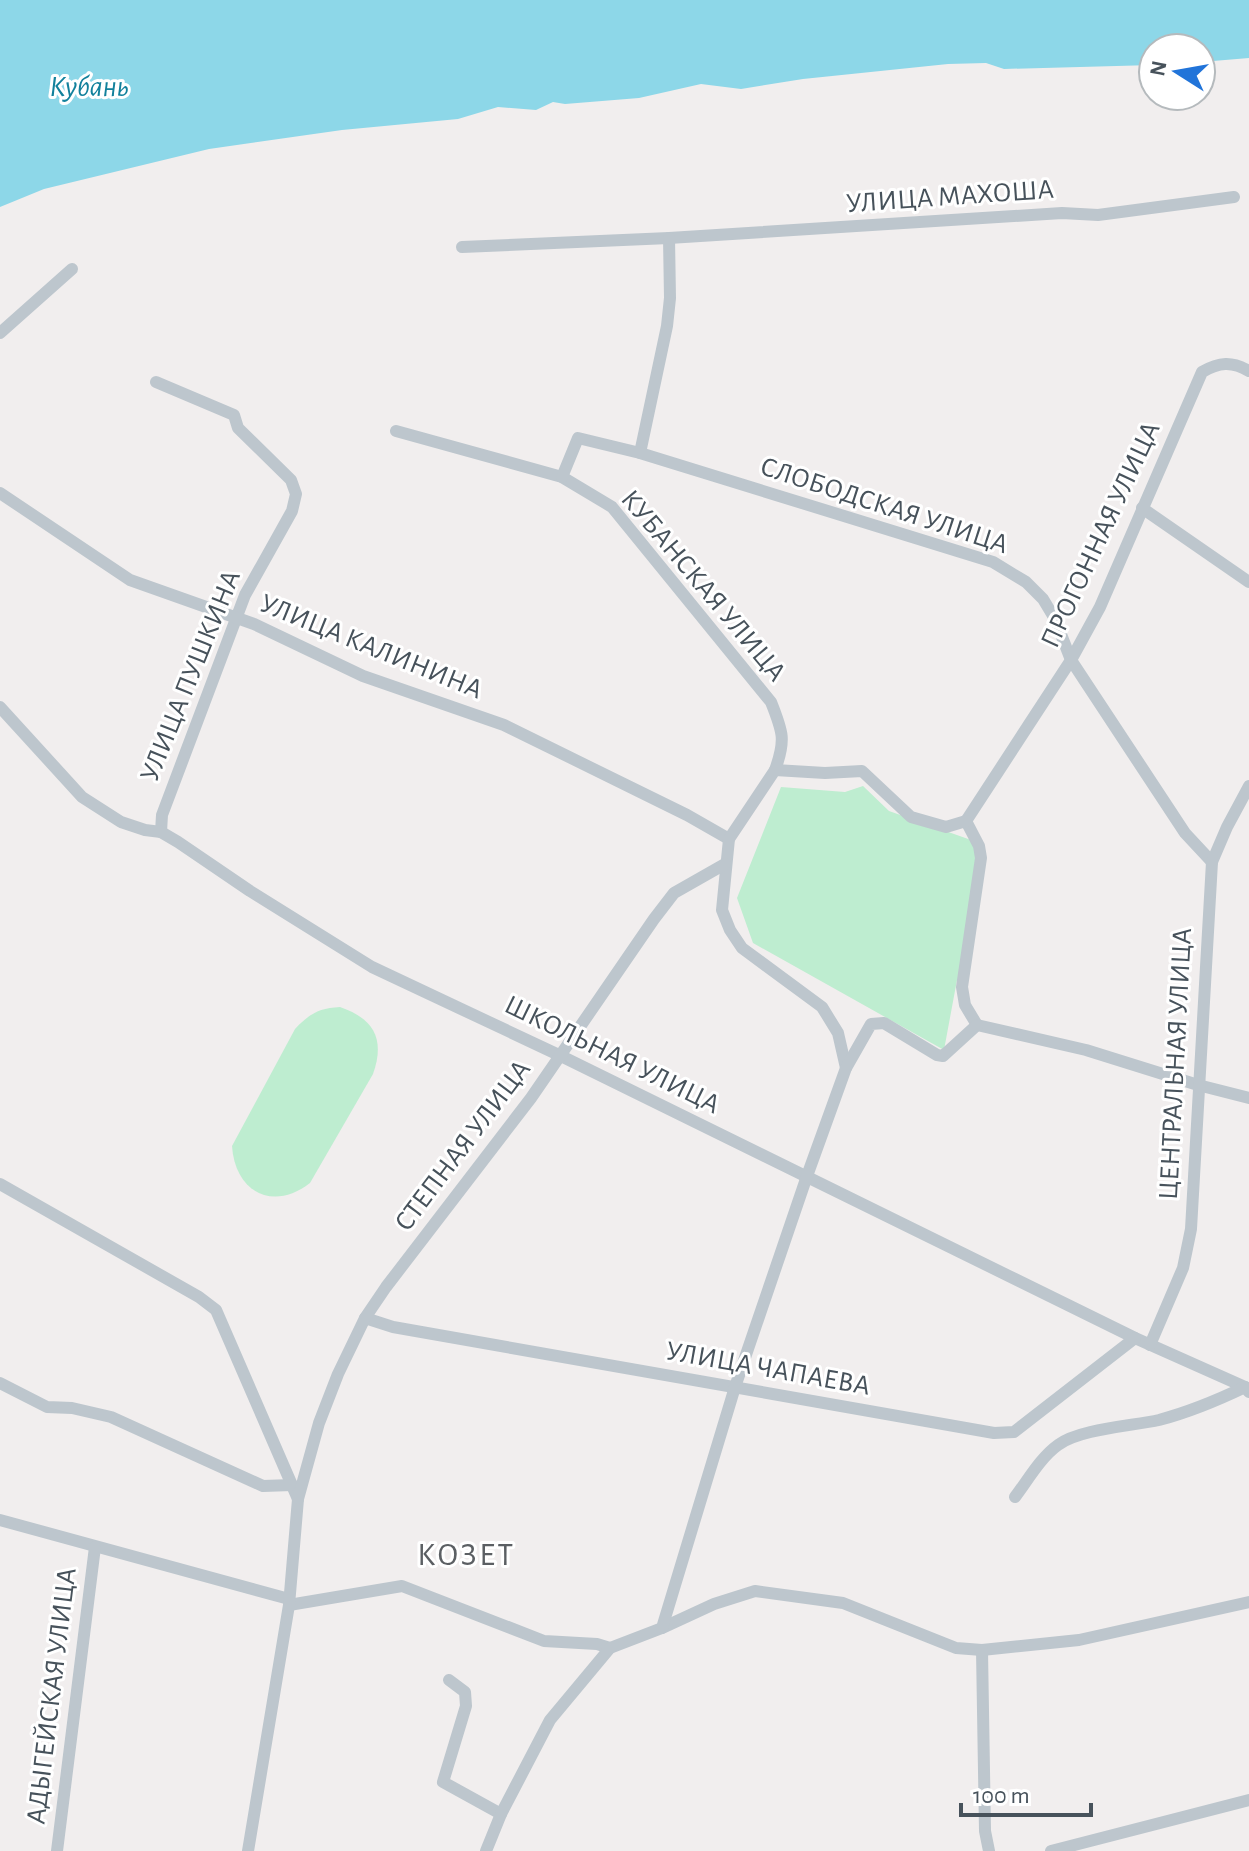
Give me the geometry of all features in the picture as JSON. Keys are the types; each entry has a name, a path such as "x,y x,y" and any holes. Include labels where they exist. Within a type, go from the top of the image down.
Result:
{"street":[{"name":"УЛИЦА МАХОША","path":"462,247 669,238 1062,213 1098,215 1234,197"},
{"path":"640,453 667,326 669,238"},
{"path":"0,333 72,269"},
{"name":"ПРОГОННАЯ УЛИЦА","path":"966,821 1071,660 1100,607 1202,372 1219,363 1249,371"},
{"name":"УЛИЦА ПУШКИНА","path":"156,382 234,415 238,428 291,480 296,494 292,511 245,595 162,815 161,832"},
{"name":"КУБАНСКАЯ УЛИЦА","path":"396,431 562,477 612,507 771,702 783,733 783,746 775,770"},
{"name":"СЛОБОДСКАЯ УЛИЦА","path":"562,477 578,438 640,453 993,562 1026,582 1043,599 1055,619 1071,660 1185,833 1212,862"},
{"name":"УЛИЦА КАЛИНИНА","path":"0,493 130,580 238,619 363,676 504,725 687,815 729,839"},
{"path":"1142,508 1249,582"},
{"name":"ШКОЛЬНАЯ УЛИЦА","path":"0,707 82,797 121,822 161,832 372,967 561,1056 1135,1338 1247,1389"},
{"path":"846,1068 838,1033 822,1007 742,948 722,910 729,839 775,770 825,773 862,771 911,817 946,827 966,821 981,851 962,987 965,1005 977,1025 1086,1050 1249,1098"},
{"name":"ЦЕНТРАЛЬНАЯ УЛИЦА","path":"1150,1345 1183,1268 1191,1229 1212,862 1249,786"},
{"name":"СТЕПНАЯ УЛИЦА","path":"289,1602 298,1499 319,1423 365,1318 561,1056 674,893 725,864"},
{"path":"662,1628 735,1387 846,1068 871,1024 877,1021 943,1056 977,1025"},
{"path":"0,1184 199,1297 216,1310 298,1499"},
{"name":"УЛИЦА ЧАПАЕВА","path":"365,1318 393,1327 994,1433 1014,1432 1135,1338"},
{"path":"0,1383 47,1407 72,1408 111,1417 263,1486 292,1485"},
{"path":"1015,1497 1040,1464 1062,1442 1160,1419 1247,1389"},
{"path":"0,1520 289,1602 402,1586 544,1641 597,1644 610,1648"},
{"name":"АДЫГЕЙСКАЯ УЛИЦА","path":"57,1851 95,1547"},
{"path":"486,1851 501,1814 550,1720 610,1648 714,1604 755,1591 843,1603 956,1648 982,1650 1079,1640 1249,1602"},
{"path":"248,1851 289,1602"},
{"path":"982,1650 985,1831 989,1851"},
{"path":"449,1680 465,1692 466,1706 443,1782 501,1814"},
{"path":"1051,1851 1249,1800"}],"green space":[{"path":"863,786 889,811 971,840 981,850 961,979 957,980 944,1050 753,943 737,898 781,787 845,792"},
{"path":"340,1007 362,1018 374,1032 378,1051 373,1074 310,1183 283,1196 258,1193 240,1175 232,1146 295,1029 315,1013"}],"water":[{"name":"Кубань","path":"0,0 1249,0 1249,58 1217,61 1217,32 1137,32 1137,65 1004,69 986,63 948,64 803,79 741,89 701,84 639,98 565,104 553,102 536,110 498,107 458,119 342,130 209,149 44,189 0,207"}],"district":[{"name":"КОЗЕТ","path":"466,1555"}]}
